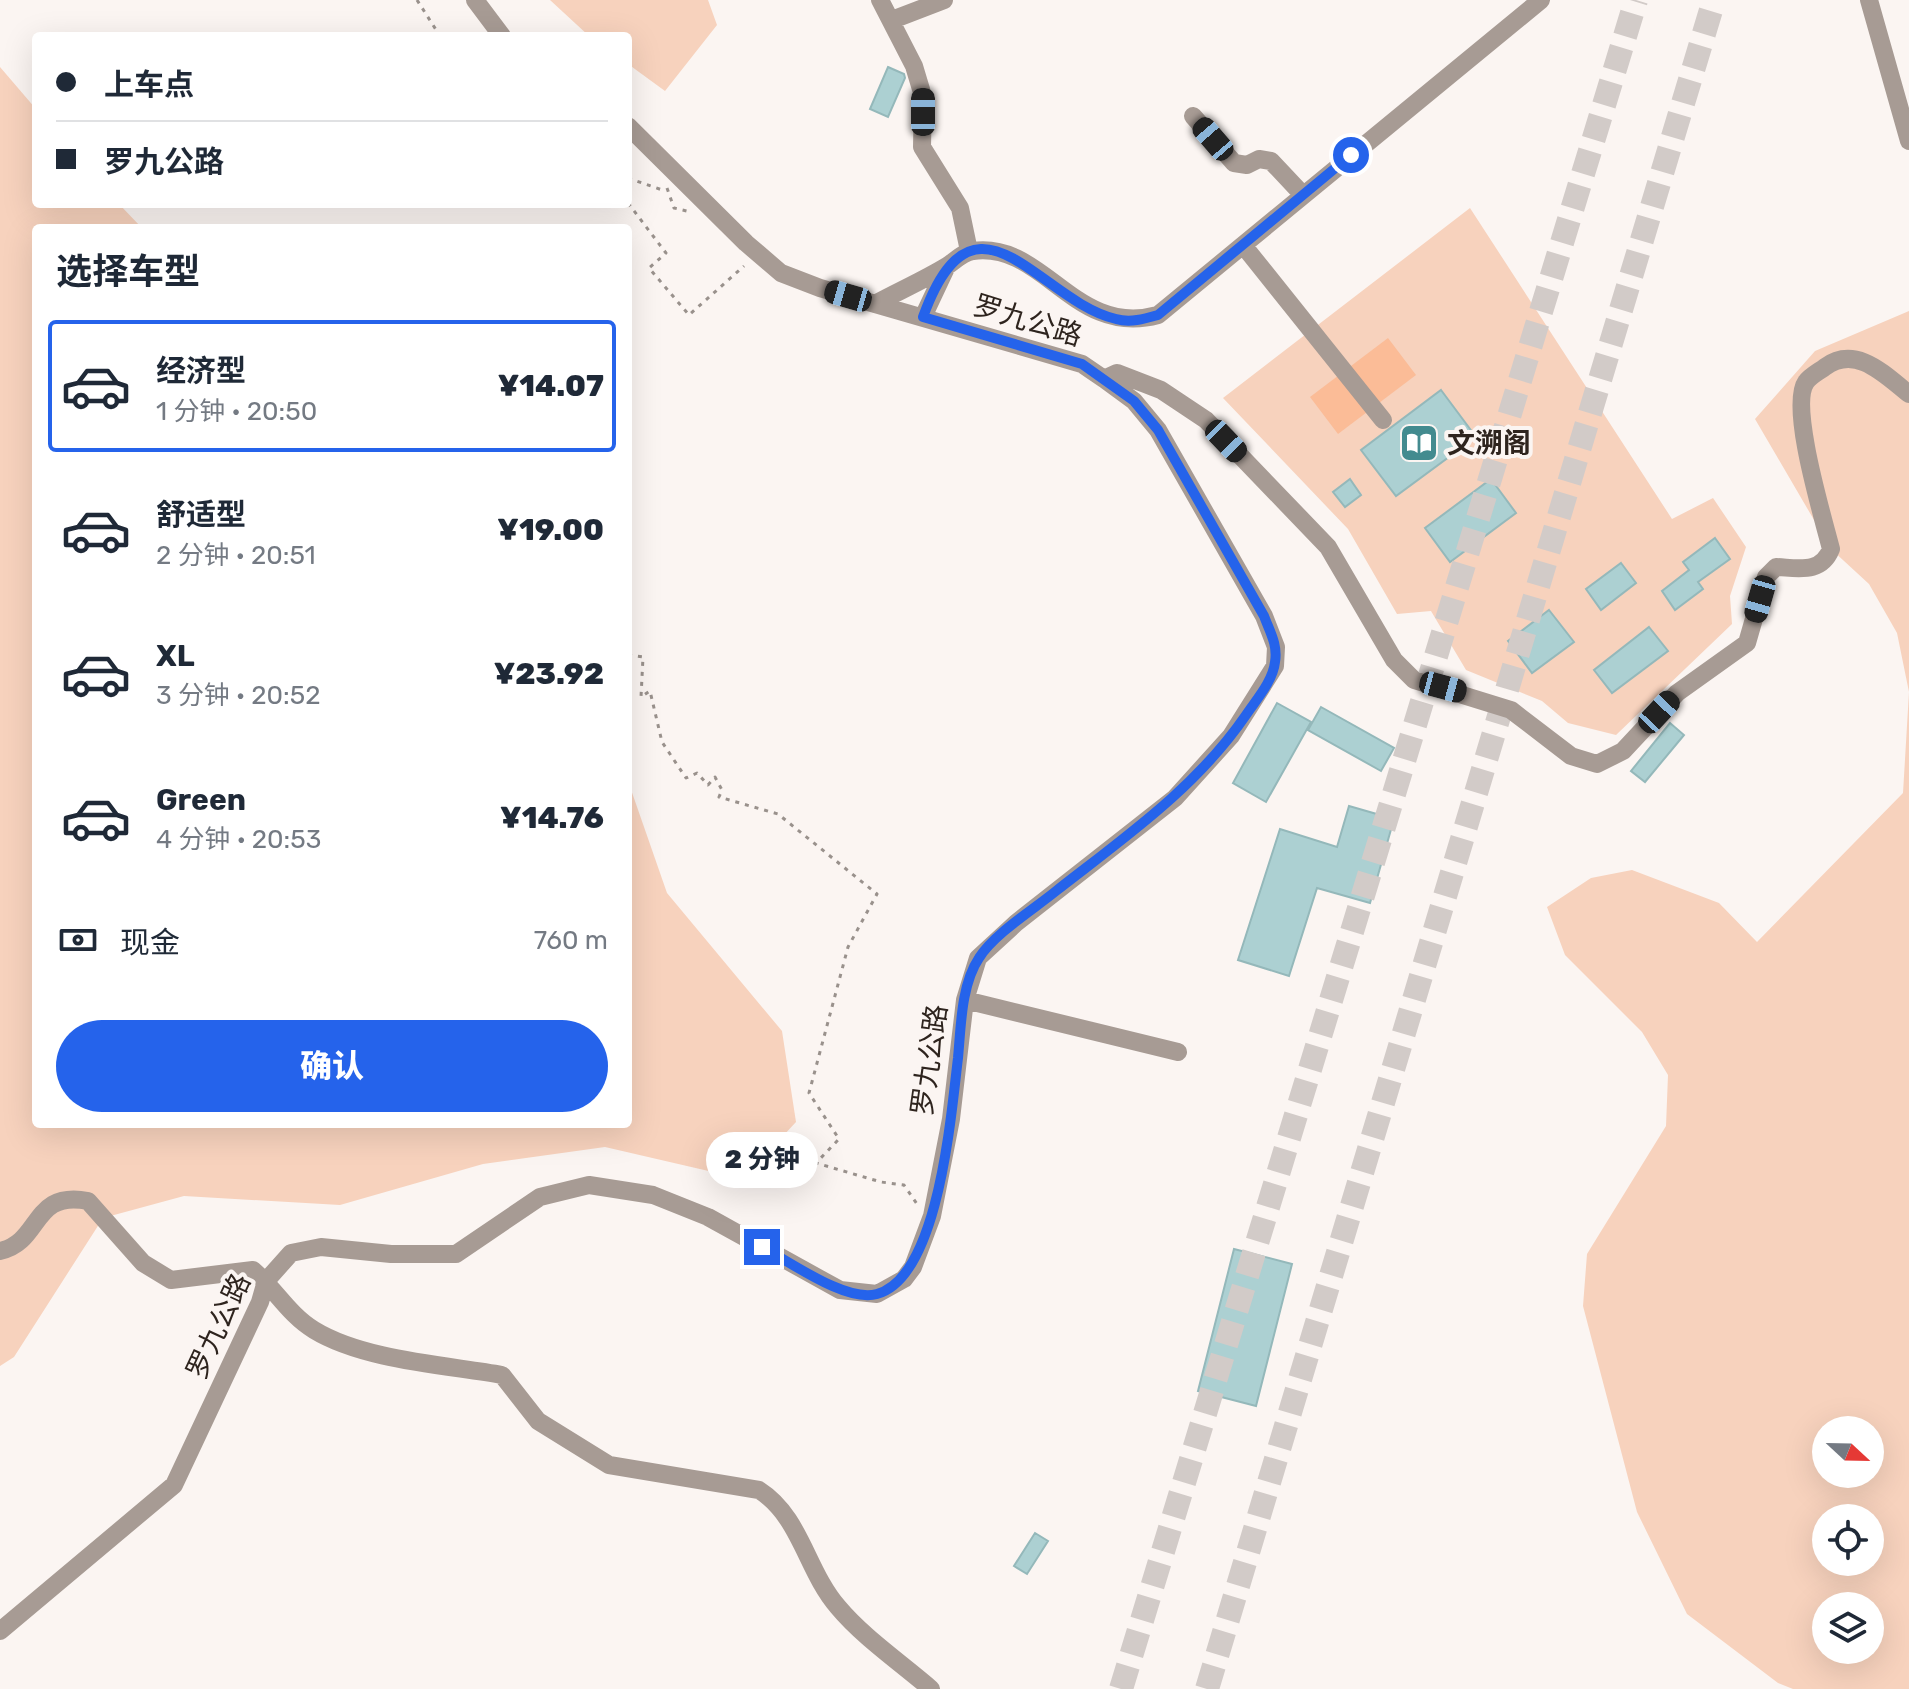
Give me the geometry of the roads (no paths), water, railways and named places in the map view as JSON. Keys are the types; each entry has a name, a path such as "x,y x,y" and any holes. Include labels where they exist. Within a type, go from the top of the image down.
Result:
{"street":[{"path":"475,0 499,32"},
{"path":"880,0 914,66 923,96 922,147 960,208 969,251"},
{"path":"875,304 969,251 1007,254 1098,313 1117,320 1138,321 1158,315 1541,0"},
{"path":"1869,0 1909,141"},
{"path":"892,20 938,2"},
{"path":"1193,116 1234,163 1247,165 1259,159 1271,161 1303,195"},
{"name":"罗九公路","path":"0,1631 174,1485 260,1302 266,1281 291,1253 321,1247 391,1254 456,1254 540,1197 589,1185 653,1195 708,1217 840,1290 877,1294 904,1279 913,1267 932,1216 951,1119 965,1000 978,958 1016,923 1175,798 1231,736 1275,666 1276,647 1264,616 1158,430 1134,401 1082,364 875,304 781,273 746,243 632,130"},
{"path":"1243,245 1381,416"},
{"path":"923,317 947,266"},
{"path":"1104,379 1117,373 1161,390 1206,420 1328,547 1394,660 1414,680 1511,710 1571,756 1597,764 1623,751 1677,693 1747,643 1766,577 1776,567 1815,568 1826,561 1831,549 1798,409 1805,382 1836,359 1849,357 1873,366 1909,394"},
{"path":"965,1000 1178,1052"},
{"path":"0,1251 24,1236 51,1203 61,1198 88,1201 143,1263 171,1280 253,1270 266,1281 282,1304 314,1330 352,1347 502,1375 538,1421 609,1465 759,1490 776,1501 788,1516 837,1606 931,1689"}],"tunnel":[{"path":"1121,1689 1636,0"},
{"path":"1207,1689 1714,0"}],"place":[{"name":"文溯阁","path":"1419,443"}]}
